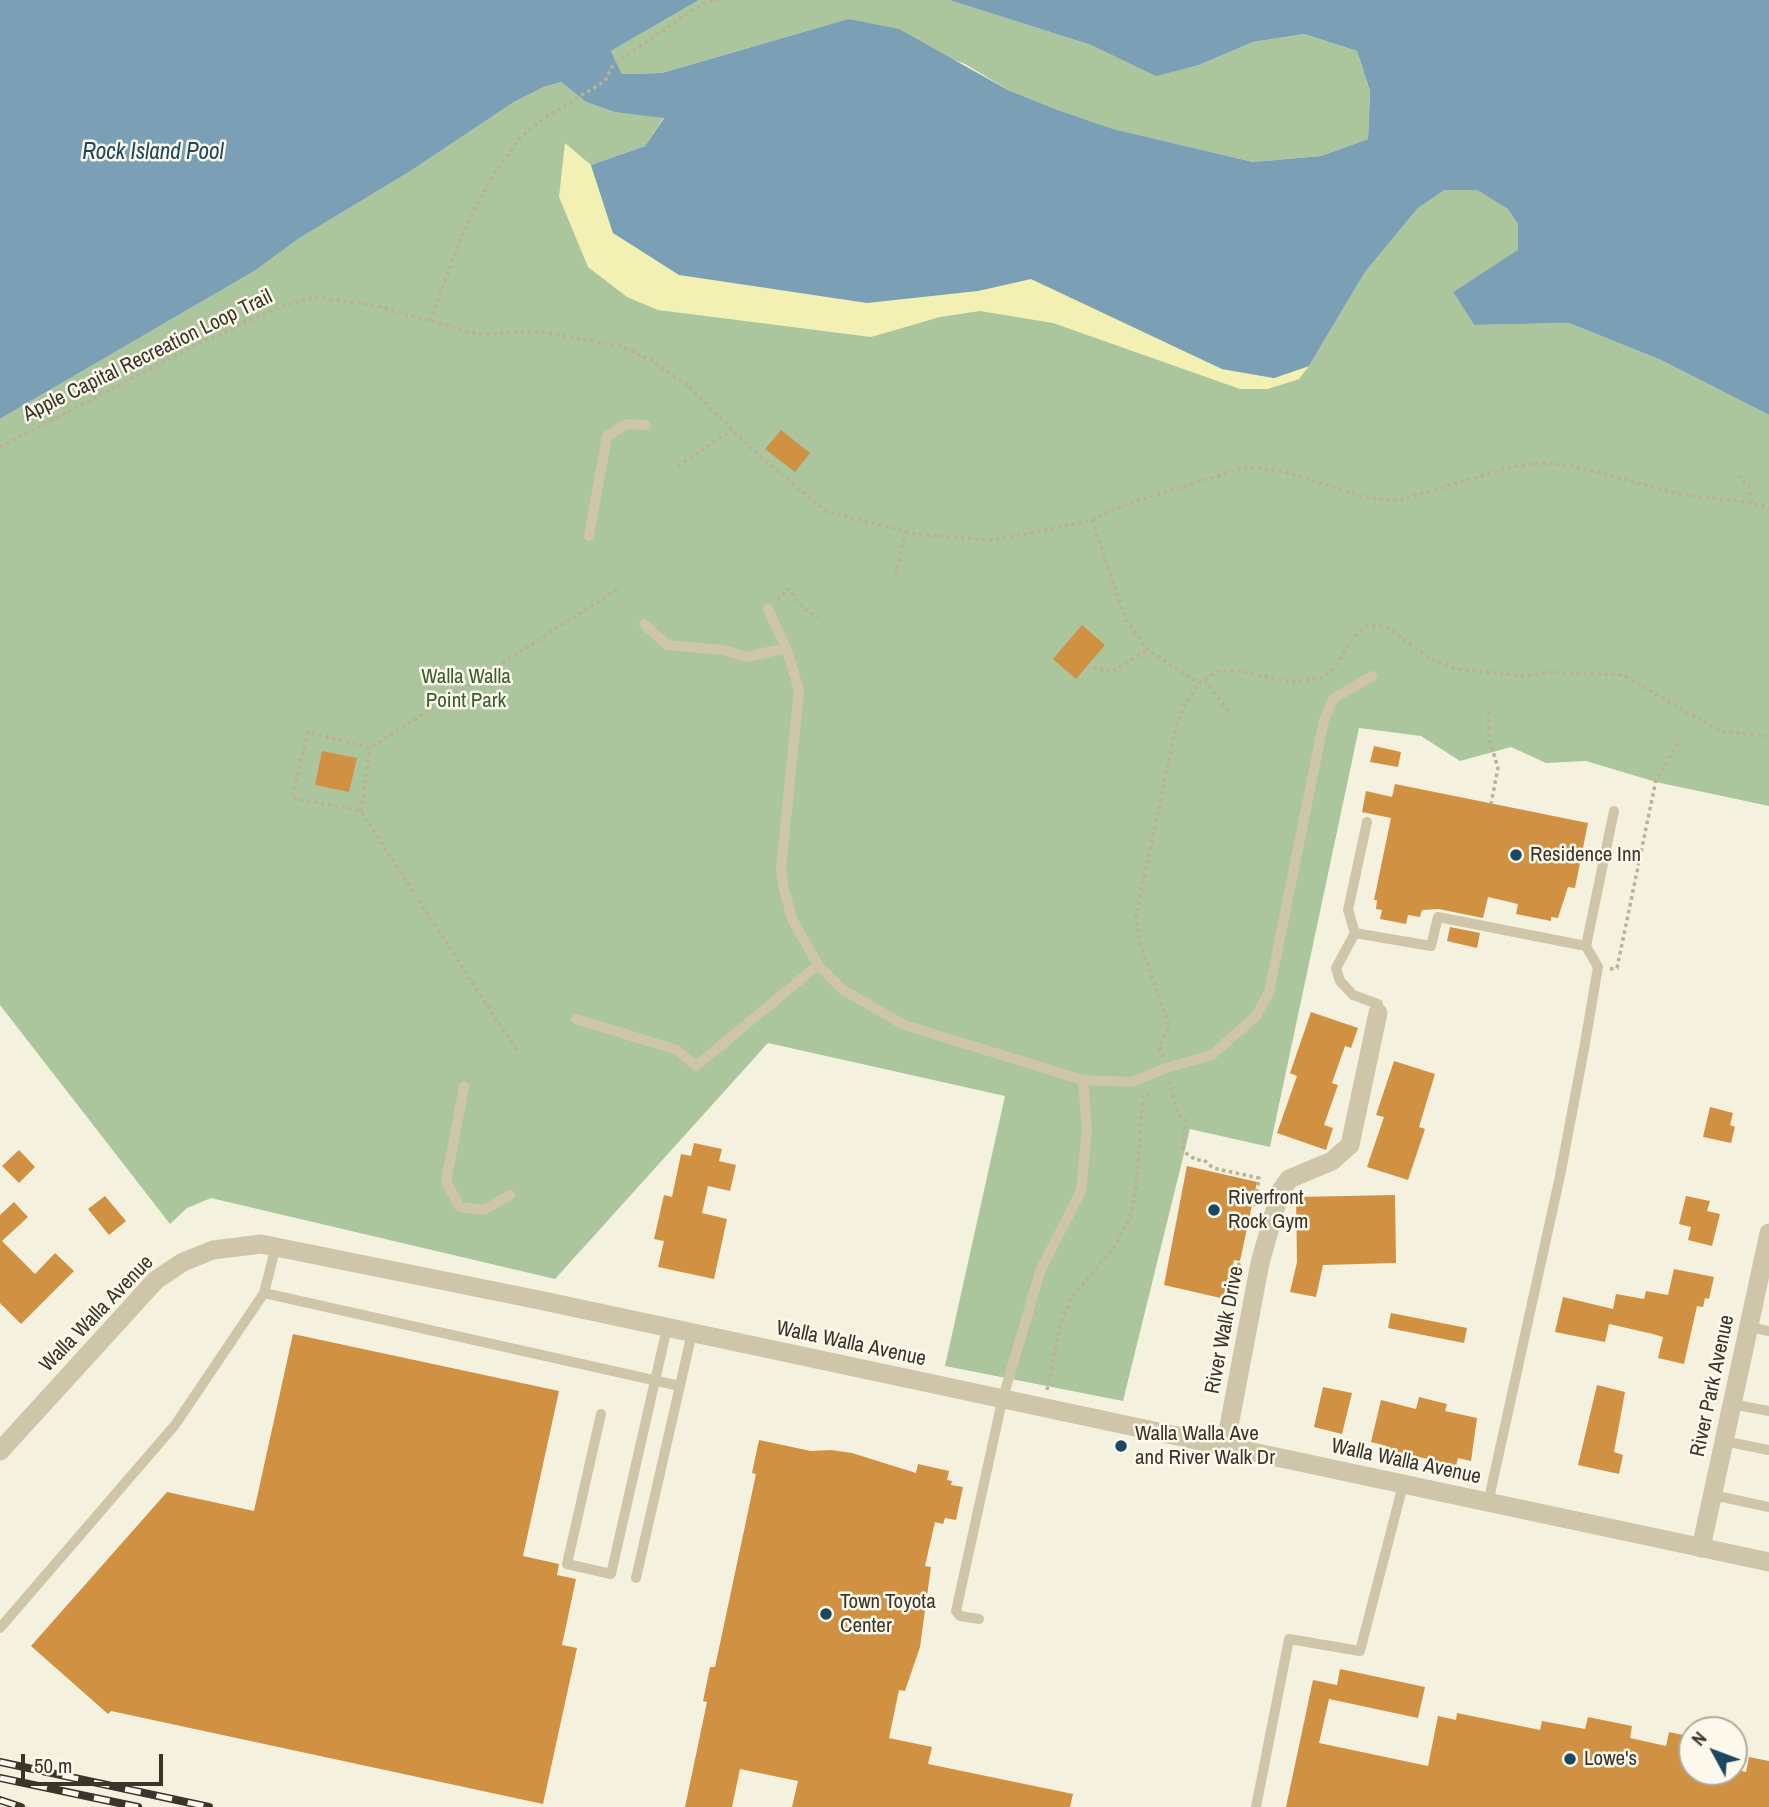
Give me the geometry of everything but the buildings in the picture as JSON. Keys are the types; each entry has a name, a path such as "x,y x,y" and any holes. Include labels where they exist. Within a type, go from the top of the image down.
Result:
{"street":[{"name":"River Walk Drive","path":"1225,1447 1261,1264 1280,1192 1289,1179 1332,1161 1350,1145 1378,1013"},
{"name":"River Park Avenue","path":"1701,1548 1769,1233"},
{"name":"Walla Walla Avenue","path":"0,1451 163,1275 198,1256 229,1246 276,1246 1769,1562"}],"lane":[{"path":"589,536 607,436 627,424 646,425"},
{"path":"768,609 786,648 799,690 781,869 793,921 818,965 843,990 904,1025 1083,1080 1132,1082 1166,1068 1212,1055 1256,1016 1269,992 1324,720 1333,699 1372,676"},
{"path":"644,624 667,645 723,650 746,657 786,648"},
{"path":"1488,1503 1560,1176 1598,970 1586,946 1614,811"},
{"path":"1367,822 1348,910 1355,933 1336,968 1340,981 1353,995 1378,1004 1378,1013"},
{"path":"1355,933 1431,946 1438,917 1586,946"},
{"path":"576,1019 677,1050 696,1066 818,965"},
{"path":"979,1619 961,1616 956,1611 1002,1401 1041,1269 1081,1191 1087,1129 1083,1080"},
{"path":"464,1087 446,1182 460,1207 484,1210 510,1195"},
{"path":"0,1628 175,1425 264,1293 276,1246"},
{"path":"264,1293 680,1385"},
{"path":"1749,1326 1769,1331"},
{"path":"601,1414 567,1564 611,1574 667,1328"},
{"path":"636,1578 692,1333"},
{"path":"1732,1404 1769,1411"},
{"path":"1724,1441 1769,1450"},
{"path":"1256,1807 1289,1639 1360,1651 1403,1485"},
{"path":"1713,1495 1769,1507"}],"path":[{"path":"430,321 463,235 491,178 518,141 571,100 604,81 613,65 705,3 721,0"},
{"name":"Apple Capital Recreation Loop Trail","path":"0,447 196,345 279,306 316,297 373,304 477,334 542,332 620,346 651,360 686,384 797,489 826,511 905,532 953,539 990,540 1092,520 1124,505 1246,467 1281,471 1365,497 1397,501 1507,468 1534,463 1570,465 1678,494 1752,503 1769,508"},
{"path":"678,466 732,430"},
{"path":"1738,477 1749,487 1752,503"},
{"path":"1092,520 1126,620 1148,650 1199,683"},
{"path":"896,575 905,532"},
{"path":"361,811 292,798 308,732 370,748 618,589"},
{"path":"768,609 789,589 805,610 820,617"},
{"path":"1252,1218 1259,1178 1213,1168 1204,1160 1196,1160 1187,1154 1183,1148 1186,1121 1178,1112 1159,1046 1169,1026 1139,940 1136,915 1176,727 1184,706 1199,683 1218,671 1239,671 1290,682 1322,678 1332,669 1360,631 1367,626 1381,626 1391,629 1431,659 1457,668 1525,676 1553,672 1623,675 1722,732 1769,736"},
{"path":"1093,667 1111,672 1148,650"},
{"path":"1205,680 1228,711"},
{"path":"1489,712 1489,738 1498,768 1490,804"},
{"path":"1598,970 1617,968 1656,780 1680,740"},
{"path":"370,748 361,811 516,1050"},
{"path":"1162,1086 1170,1082"},
{"path":"1042,1409 1060,1326 1070,1300 1116,1245 1130,1217 1136,1188 1143,1097 1154,1089"},
{"path":"1227,1298 1233,1272 1246,1257"}],"green space":[{"path":"699,0 949,0 1091,45 1156,75 1199,65 1253,42 1304,34 1357,51 1370,91 1368,139 1321,156 1253,162 1112,129 1058,110 1008,90 965,64 848,19 662,73 622,74 611,51"},
{"name":"Walla Walla Point Park","path":"561,82 586,102 614,112 664,117 645,146 591,165 978,291 1031,279 1222,369 1309,366 1365,272 1418,208 1445,190 1477,190 1508,208 1518,224 1518,251 1453,292 1474,325 1569,323 1661,360 1769,415 1769,806 1656,782 1586,761 1546,763 1511,747 1460,761 1421,736 1359,728 1270,1147 1190,1129 1123,1401 945,1366 1005,1096 768,1043 555,1279 211,1198 187,1208 170,1224 0,1005 0,419 256,270 298,239 409,172 514,102"}],"sand":[{"path":"565,143 591,165 613,233 978,291 1031,279 1222,369 1274,378 1309,366 1299,379 1268,389 1240,389 1053,323 980,311 940,317 871,337 658,310 627,297 588,267 559,197"}],"water":[{"name":"Rock Island Pool","path":"0,0 699,0 611,51 622,74 662,73 848,19 899,29 1008,90 1058,110 1113,129 1253,162 1321,156 1368,139 1370,91 1357,51 1304,34 1253,42 1199,65 1156,76 1091,45 949,0 1769,0 1769,415 1661,360 1569,323 1474,325 1453,292 1518,250 1518,224 1508,209 1477,190 1445,190 1418,208 1365,272 1309,366 1274,378 1222,369 1031,279 978,291 867,303 679,275 613,233 591,165 645,146 664,118 614,112 586,102 561,82 514,102 409,172 298,239 256,270 0,419"}],"railway":[{"path":"0,1762 209,1807"},
{"path":"0,1778 138,1807"},
{"path":"0,1800 21,1807"}],"place":[{"name":"Residence Inn","path":"1516,855"},
{"name":"Riverfront Rock Gym","path":"1214,1210"},
{"name":"Walla Walla Ave and River Walk Dr","path":"1121,1446"},
{"name":"Town Toyota Center","path":"826,1614"},
{"name":"Lowe's","path":"1570,1759"}]}
